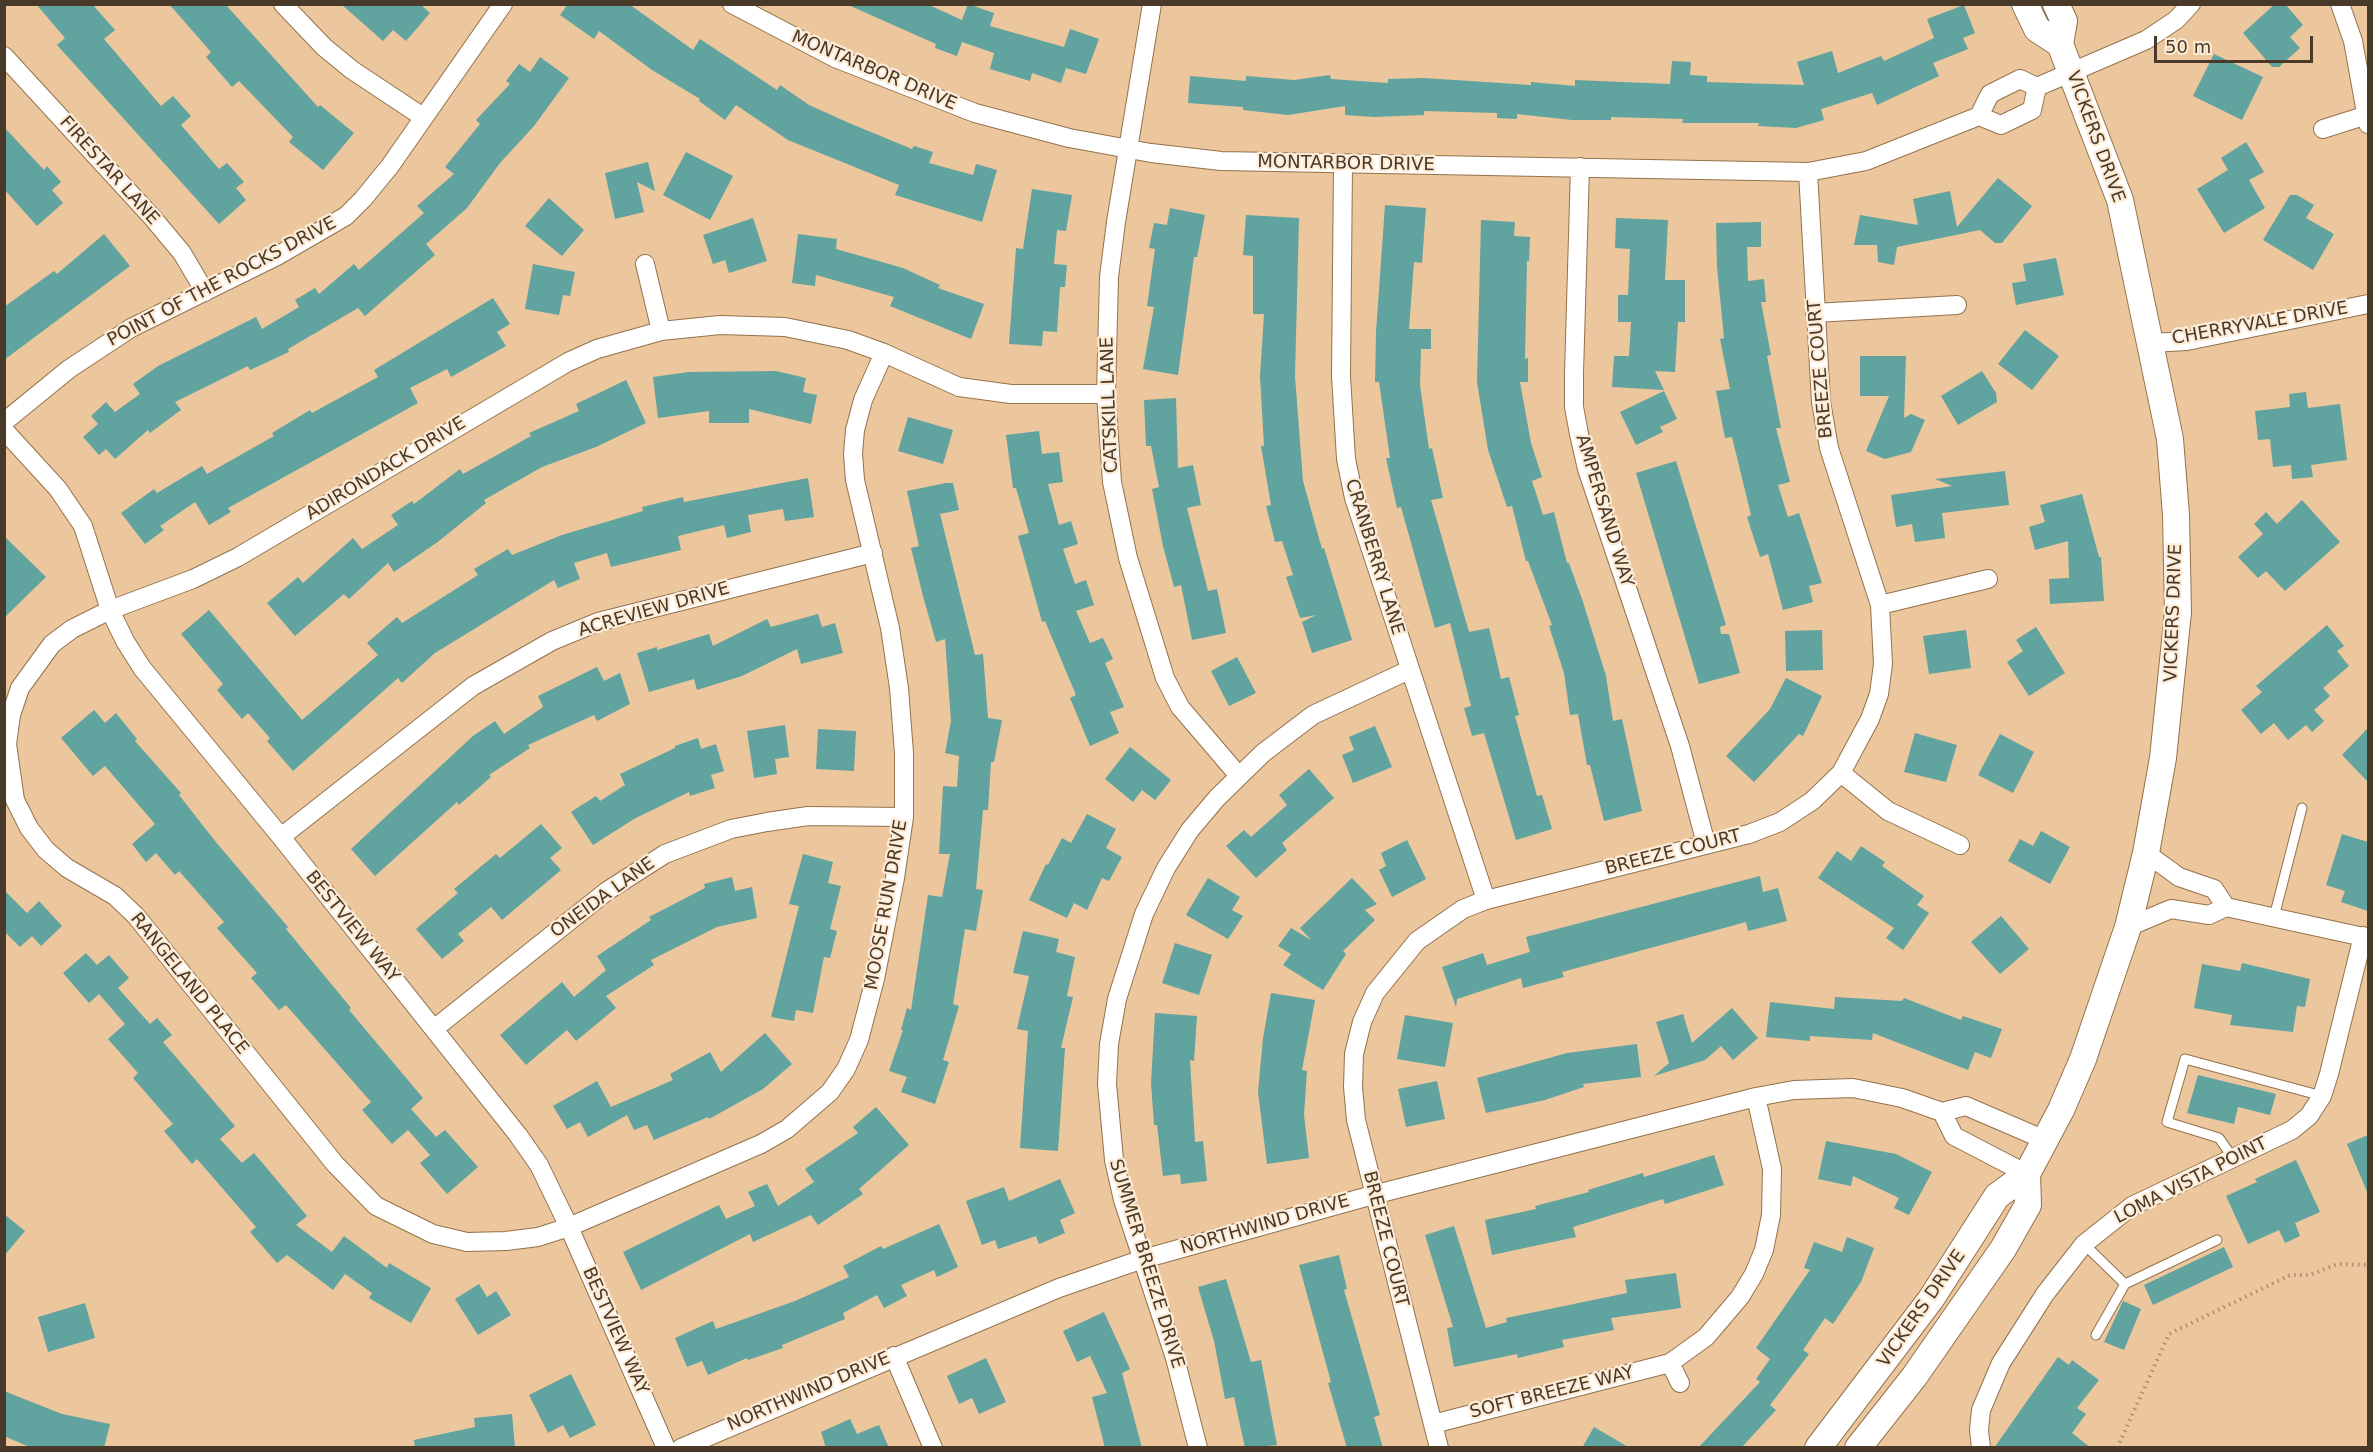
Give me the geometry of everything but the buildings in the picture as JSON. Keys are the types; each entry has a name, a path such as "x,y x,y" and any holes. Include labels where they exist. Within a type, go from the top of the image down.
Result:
{"main road":[{"path":"2025,4 2037,29 2060,44"},
{"name":"VICKERS DRIVE","path":"1858,1448 1914,1377 2004,1250 2028,1205 2028,1174 2083,1059 2128,927 2146,853 2163,758 2178,612 2176,515 2170,439 2120,200 2060,44 2064,21 2056,4"},
{"name":"VICKERS DRIVE","path":"1818,1448 1931,1299 1996,1196 2028,1174"}],"street":[{"path":"283,4 324,47 352,70 423,117"},
{"name":"POINT OF THE ROCKS DRIVE","path":"4,422 93,352 131,328 277,256 346,216 390,166 502,4"},
{"name":"MONTARBOR DRIVE","path":"732,4 835,58 923,95 1022,127 1069,138 1221,161 1808,172 1866,161 1979,116"},
{"name":"CATSKILL LANE","path":"1152,4 1109,277 1106,394 1112,482 1119,522 1166,678 1180,708 1239,776"},
{"path":"2037,87 2146,40 2176,20 2191,4"},
{"path":"2323,129 2368,120 2367,93 2340,4"},
{"name":"FIRESTAR LANE","path":"4,56 182,253 206,292"},
{"path":"2020,79 2037,87 2032,110 2001,125 1979,116 1990,94 2020,79"},
{"name":"CRANBERRY LANE","path":"1343,164 1341,376 1346,459 1354,498 1486,900"},
{"name":"AMPERSAND WAY","path":"1580,167 1574,374 1574,407 1579,434 1587,470 1680,746 1706,844"},
{"name":"BREEZE COURT","path":"1438,1448 1356,1120 1353,1087 1354,1054 1362,1022 1374,993 1417,941 1463,909 1486,900 1749,834 1780,822 1812,801 1841,773 1870,719 1879,694 1883,663 1880,605 1829,448 1821,402 1808,172"},
{"path":"645,264 661,331"},
{"name":"CHERRYVALE DRIVE","path":"2151,343 2187,340 2368,304"},
{"path":"1815,313 1957,305"},
{"name":"ADIRONDACK DRIVE","path":"110,610 193,579 238,557 568,362 607,346 661,331 720,325 786,327 817,332 884,353 959,387 1011,394 1106,394"},
{"name":"MOOSE RUN DRIVE","path":"569,1227 761,1144 794,1124 830,1092 846,1069 859,1040 875,979 896,878 904,817 904,753 899,688 890,628 855,480 853,454 855,430 862,400 884,353"},
{"name":"BESTVIEW WAY","path":"4,430 58,489 83,526 110,610 125,641 142,668 281,837 539,1165 569,1227 666,1448"},
{"name":"ACREVIEW DRIVE","path":"281,837 473,686 511,662 552,641 598,622 873,553"},
{"path":"1880,605 1988,579"},
{"name":"RANGELAND PLACE","path":"110,610 72,629 52,644 20,688 10,716 7,744 15,800 29,828 46,850 67,868 115,896 136,916 334,1164 376,1206 433,1234 468,1242 538,1237 569,1227"},
{"name":"SUMMER BREEZE DRIVE","path":"1198,1448 1175,1358 1123,1200 1109,1123 1109,1044 1117,999 1144,914 1166,868 1190,830 1263,753 1313,715 1409,670"},
{"path":"1841,773 1888,811 1960,845"},
{"name":"ONEIDA LANE","path":"434,1029 607,891 664,854 731,829 767,822 808,816 904,817"},
{"path":"2146,853 2179,878 2214,889 2226,907"},
{"path":"2128,927 2171,909 2210,915 2226,907 2366,937"},
{"name":"LOMA VISTA POINT","path":"1982,1448 1979,1430 1981,1410 2001,1363 2045,1294 2084,1244 2132,1206 2292,1130 2309,1116 2322,1096 2366,937"},
{"name":"NORTHWIND DRIVE","path":"681,1448 1059,1288 1143,1259 1373,1195 1756,1097 1794,1090 1852,1088 1902,1098 1942,1112 1966,1106 2045,1140"},
{"name":"SOFT BREEZE WAY","path":"1433,1424 1670,1363 1690,1351 1723,1318 1754,1274 1764,1250 1773,1189 1772,1169 1756,1097"},
{"path":"1942,1112 1954,1136 2028,1174"},
{"path":"894,1356 933,1448"},
{"path":"1670,1363 1680,1383"}],"lane":[{"path":"2274,917 2302,808"},
{"path":"2233,1158 2219,1138 2167,1122 2185,1059 2322,1096"},
{"path":"2096,1335 2125,1284 2217,1240"},
{"path":"2084,1244 2125,1284"}],"path":[{"path":"2117,1448 2169,1334 2290,1275 2310,1275 2338,1264 2368,1265"}]}
